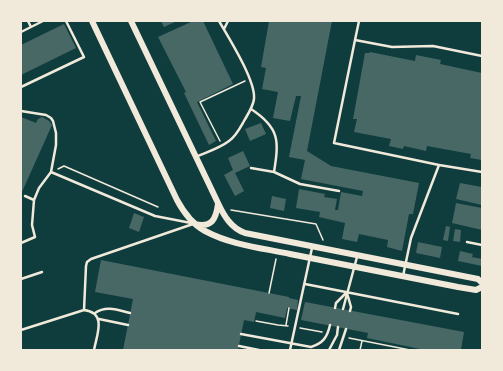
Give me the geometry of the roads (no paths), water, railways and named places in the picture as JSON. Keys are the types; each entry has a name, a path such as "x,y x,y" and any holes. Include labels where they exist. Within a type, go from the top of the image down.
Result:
{"street":[{"path":"92,21 177,200 184,213 193,223 203,230 215,236 242,244 310,258 476,290 482,287"},
{"path":"131,21 218,203 233,227 245,233 478,279 482,283"},
{"path":"193,223 206,225 212,222 215,217 218,203"}],"lane":[{"path":"28,21 31,27"},
{"path":"21,32 43,21"},
{"path":"21,86 84,56 66,21"},
{"path":"196,157 229,141 236,134 251,109 254,100 254,89 250,79 219,21"},
{"path":"224,29 228,21"},
{"path":"359,21 334,142 439,165 482,172"},
{"path":"355,40 392,47 433,46 482,56"},
{"path":"251,109 262,116 270,125 276,136 277,149 274,172"},
{"path":"21,111 46,115 54,121 56,133 56,145 51,172 39,188 34,200 32,225 35,237 21,243"},
{"path":"403,277 411,238 439,165"},
{"path":"250,168 274,172 300,184 339,192"},
{"path":"51,172 155,216 193,223"},
{"path":"25,196 34,200"},
{"path":"84,310 87,262 91,259 193,223"},
{"path":"467,242 482,245"},
{"path":"290,350 312,247"},
{"path":"343,309 357,256"},
{"path":"21,279 42,272"},
{"path":"305,284 458,314"},
{"path":"335,308 336,303 347,292"},
{"path":"347,292 351,307 350,311"},
{"path":"95,313 101,309 108,308 130,313"},
{"path":"21,330 84,310 90,310 95,313 99,319 94,350"},
{"path":"99,319 128,325"},
{"path":"241,334 311,347 318,345 324,340 330,325"},
{"path":"329,350 337,336 338,327"},
{"path":"339,350 346,329"},
{"path":"239,346 259,350"}]}
